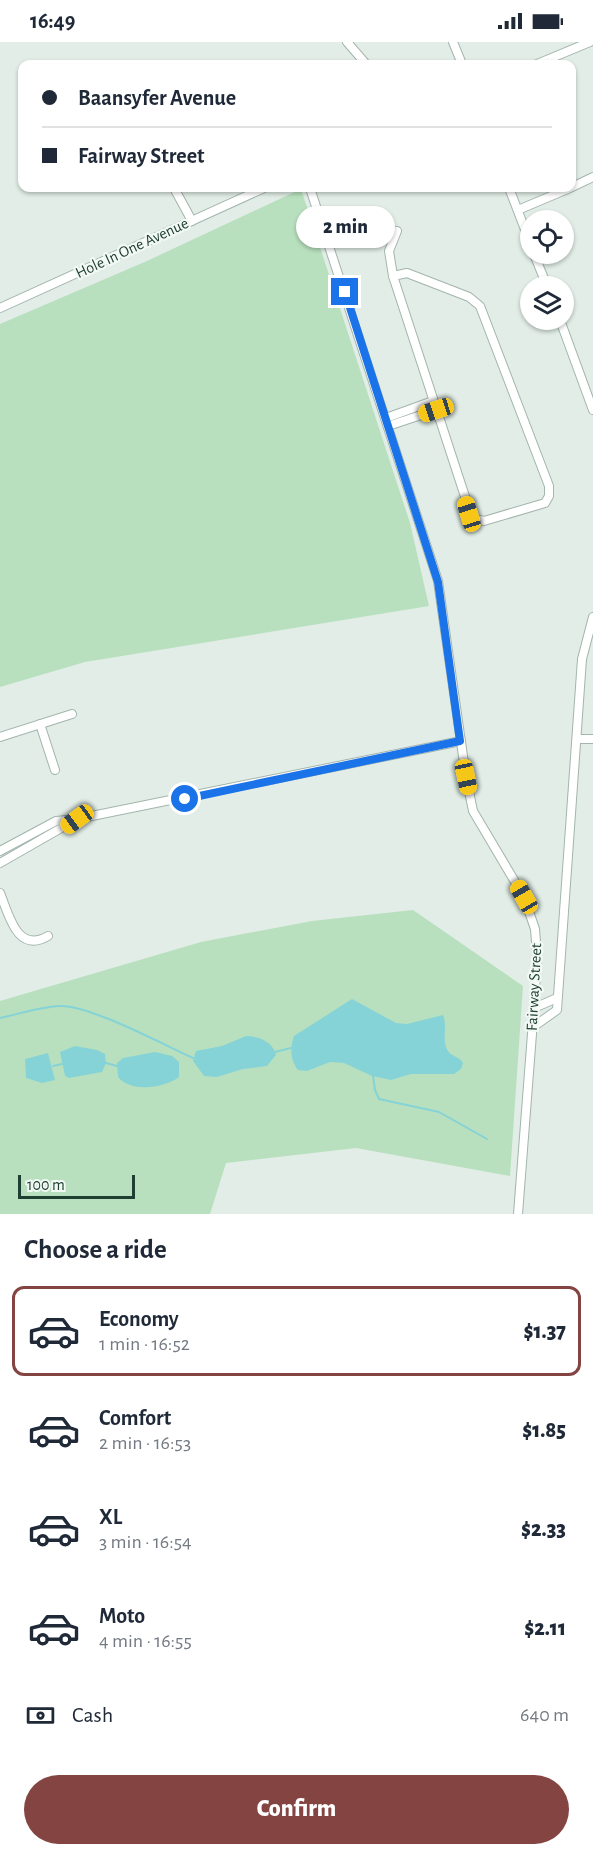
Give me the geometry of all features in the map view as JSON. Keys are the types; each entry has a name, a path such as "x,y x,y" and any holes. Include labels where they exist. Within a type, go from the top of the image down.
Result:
{"street":[{"path":"346,42 362,60"},
{"path":"453,42 460,60"},
{"path":"547,60 590,42"},
{"path":"576,185 593,177"},
{"path":"176,192 192,221"},
{"name":"Hole In One Avenue","path":"0,308 255,192"},
{"name":"Fairway Street","path":"310,192 438,582 460,741 476,818 531,913 537,943 533,1027 518,1214"},
{"path":"511,192 520,215"},
{"path":"518,210 559,192"},
{"path":"393,276 412,274 470,297 480,306 549,486 548,500 484,522 474,520 469,514 393,276 389,251 397,231"},
{"path":"564,330 593,410"},
{"path":"387,422 433,401"},
{"path":"387,422 436,410"},
{"path":"533,1027 556,1012 582,659 593,617"},
{"path":"0,737 72,714"},
{"path":"40,724 55,770"},
{"path":"577,739 593,739"},
{"path":"0,851 63,818 77,819 460,741"},
{"path":"0,863 77,819"},
{"path":"31,834 35,842"},
{"path":"0,893 19,934 30,942 37,943 48,936"},
{"path":"534,1008 557,998"}],"green space":[{"path":"295,192 302,192 410,523 429,606 85,662 0,687 0,324 147,261"},
{"path":"413,910 523,986 510,1176 356,1148 226,1163 210,1214 0,1214 0,1001 201,942 312,921"}],"water":[{"path":"352,999 396,1023 407,1024 443,1015 446,1047 463,1063 461,1069 454,1074 411,1074 391,1080 372,1076 344,1063 330,1062 307,1071 298,1070 293,1062 294,1036"},
{"path":"246,1036 256,1037 269,1043 272,1047 276,1055 267,1066 243,1069 217,1077 204,1076 193,1061 196,1051 222,1046"},
{"path":"75,1046 97,1050 105,1054 106,1063 102,1072 69,1078 65,1076 60,1052"},
{"path":"155,1052 172,1056 179,1062 179,1077 157,1086 139,1087 124,1082 118,1077 117,1063 123,1058"},
{"path":"48,1053 55,1080 42,1083 26,1078 25,1059"}],"waterway":[{"path":"0,1018 44,1008 72,1007 106,1018 193,1058"},
{"path":"275,1052 291,1048"},
{"path":"106,1063 117,1066"},
{"path":"53,1066 62,1064"},
{"path":"373,1076 379,1099 439,1112 487,1139"}],"route":[{"path":"185,799 460,741 438,582 345,292"}]}
